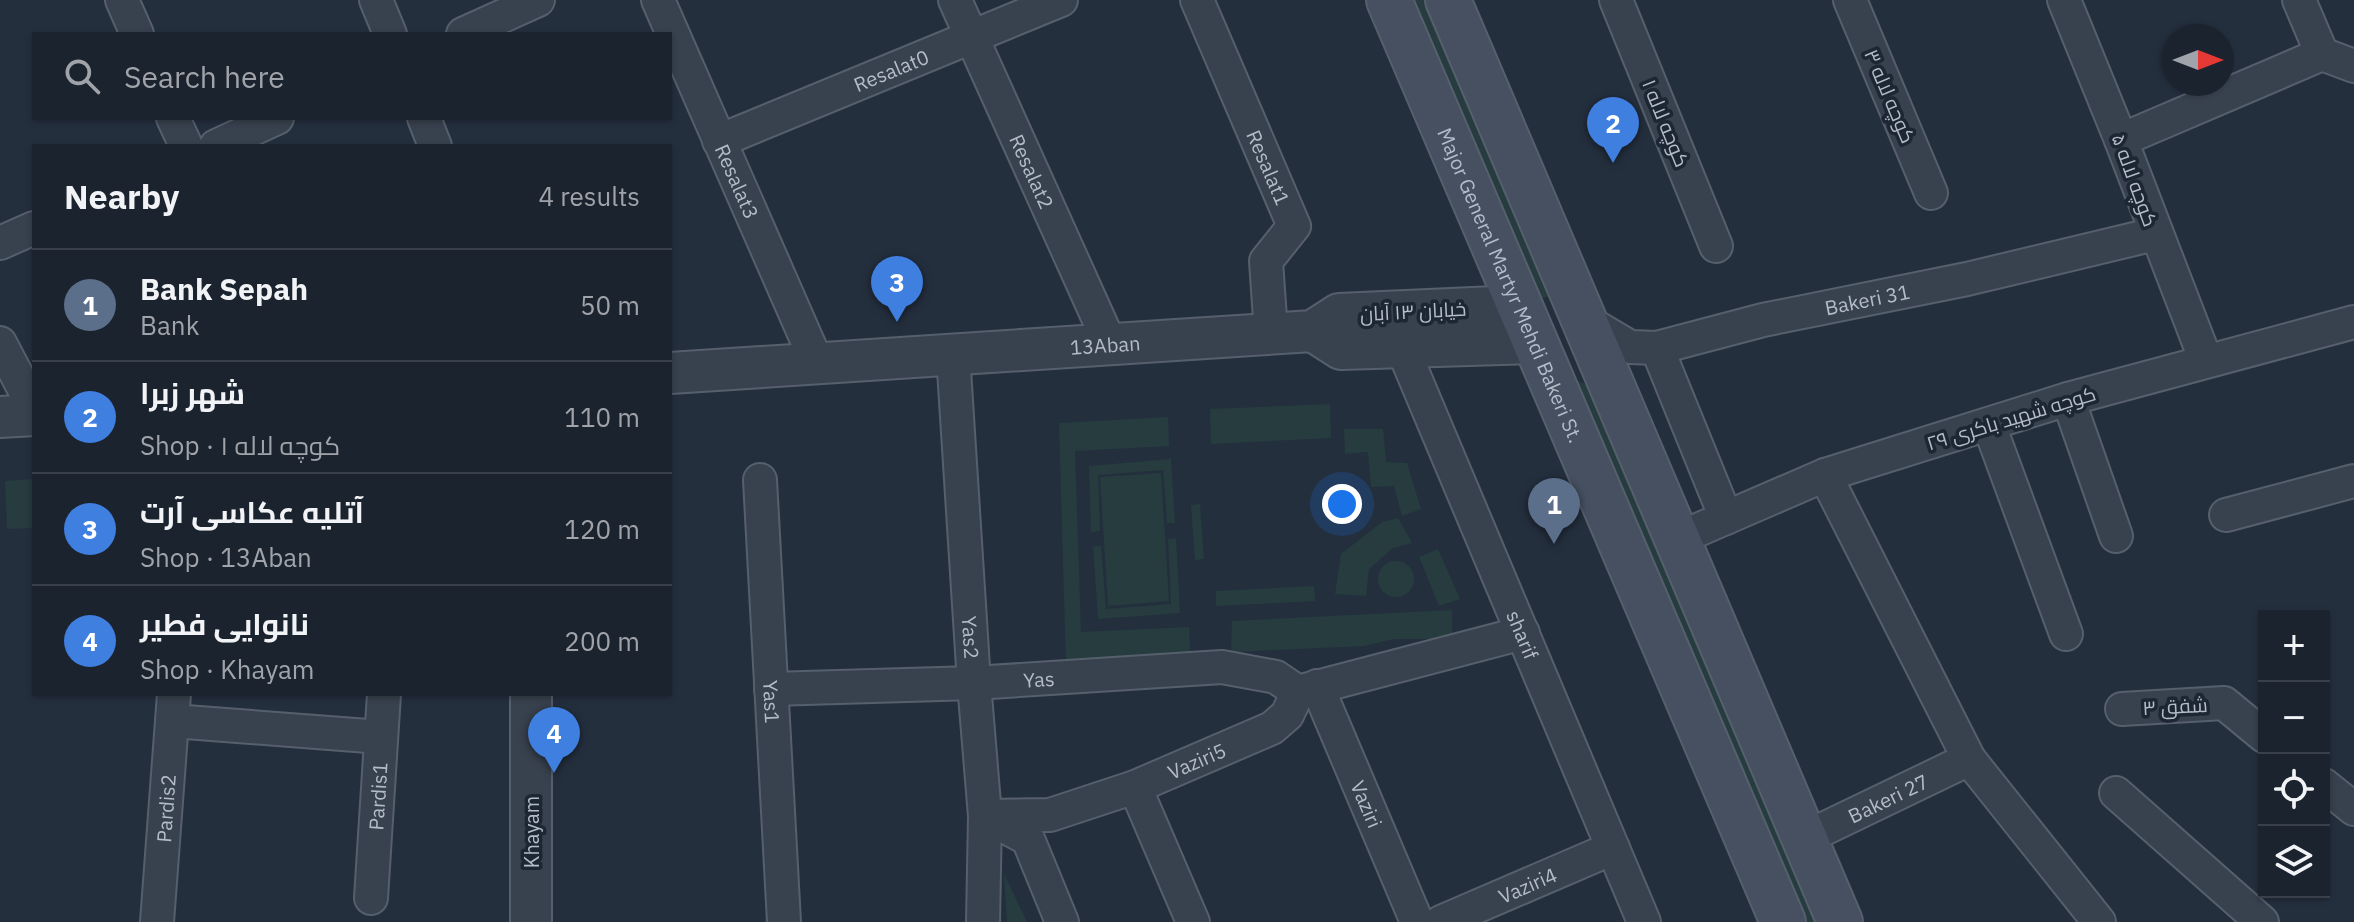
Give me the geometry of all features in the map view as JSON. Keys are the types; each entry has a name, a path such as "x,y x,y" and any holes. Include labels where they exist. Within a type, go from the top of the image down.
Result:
{"main road":[{"name":"Major General Martyr Mehdi Bakeri St.","path":"1389,0 1783,922"},
{"path":"1448,0 1840,922"},
{"path":"1526,324 1586,321"}],"street":[{"path":"122,0 136,32"},
{"path":"376,0 389,32"},
{"path":"467,32 538,0"},
{"name":"Resalat3","path":"658,0 672,32"},
{"name":"Resalat2","path":"955,0 1110,344"},
{"name":"Resalat0","path":"719,141 1061,0"},
{"name":"Resalat1","path":"1197,0 1294,226 1266,261 1271,333"},
{"name":"کوچه لاله ۱","path":"1616,0 1716,246"},
{"name":"کوچه لاله ۳","path":"1850,0 1931,193"},
{"name":"کوچه لاله ۵","path":"2064,0 2206,361"},
{"path":"2299,0 2322,54"},
{"name":"Resalat3","path":"672,32 817,363"},
{"path":"2121,140 2322,54 2354,66"},
{"path":"174,120 185,144"},
{"path":"220,144 273,120"},
{"path":"425,120 434,144"},
{"path":"0,243 32,229"},
{"name":"Bakeri 31","path":"1586,321 1630,347 1657,348 1763,320 1967,279 2155,234"},
{"name":"خیابان ۱۳ آبان","path":"1313,331 1339,314 1526,324"},
{"name":"کوچه شهید باکری ۲۹","path":"1677,539 1825,475 2068,399 2354,322"},
{"name":"13Aban","path":"672,373 1313,331 1341,349 1402,347 1526,324"},
{"path":"0,343 32,404"},
{"name":"sharif","path":"1402,347 1644,922"},
{"path":"1657,348 1726,518"},
{"name":"Yas2","path":"953,354 985,816 983,922"},
{"path":"2068,399 2116,536"},
{"path":"0,417 32,415"},
{"path":"1989,425 2066,634"},
{"path":"1825,475 1969,759 2099,922"},
{"name":"Yas1","path":"760,480 784,922"},
{"path":"2226,515 2354,481"},
{"path":"1308,689 1523,633"},
{"name":"Yas","path":"771,689 974,683 1222,667 1276,677 1308,689"},
{"name":"Vaziri5","path":"985,816 1050,815 1135,787 1272,728 1308,689"},
{"name":"Vaziri","path":"1308,689 1417,922"},
{"name":"Pardis1","path":"371,898 384,696"},
{"name":"Khayam","path":"531,696 531,922"},
{"name":"شفق ۳","path":"2122,709 2224,703 2258,731"},
{"path":"174,708 381,737"},
{"name":"Pardis2","path":"157,922 174,708"},
{"name":"Bakeri 27","path":"1805,838 1969,759"},
{"path":"1135,787 1193,922"},
{"path":"2330,790 2354,809"},
{"path":"2116,793 2262,922"},
{"path":"985,816 1028,839 1062,922"},
{"name":"Vaziri4","path":"1441,922 1613,848"}],"green space":[{"path":"1407,0 1425,0 1486,146 1551,284 1549,296 1542,299 1533,292"},
{"path":"1578,381 1590,386 1819,922 1801,922 1572,388"},
{"path":"1330,404 1331,438 1211,444 1210,409"},
{"path":"1168,417 1169,446 1075,451 1081,632 1189,627 1191,660 1066,665 1059,423"},
{"path":"1344,429 1383,429 1386,462 1407,463 1421,509 1402,516 1394,486 1371,487 1368,452 1345,454"},
{"path":"1171,459 1175,523 1167,523 1163,470 1098,475 1100,531 1091,532 1089,466"},
{"path":"1161,473 1169,601 1108,606 1100,477"},
{"path":"32,479 32,528 7,529 5,481"},
{"path":"1200,504 1204,559 1195,560 1191,505"},
{"path":"1398,518 1412,543 1393,548 1369,569 1366,596 1335,594 1341,554 1382,522"},
{"path":"1176,538 1180,613 1098,619 1093,546 1101,546 1106,609 1171,604 1168,539"},
{"path":"1438,549 1460,599 1439,606 1419,557"},
{"path":"1396,561 1409,566 1414,579 1409,592 1396,597 1383,592 1378,579 1383,566"},
{"path":"1314,586 1315,601 1216,606 1216,591"},
{"path":"1452,610 1452,639 1394,639 1364,646 1231,652 1232,621"},
{"path":"1004,874 1027,922 1007,922"}],"place":[{"name":"شهر زبرا","path":"1613,163"},
{"name":"آتلیه عکاسی آرت","path":"897,322"},
{"name":"Bank Sepah","path":"1554,544"},
{"name":"نانوایی فطیر","path":"554,773"}]}
